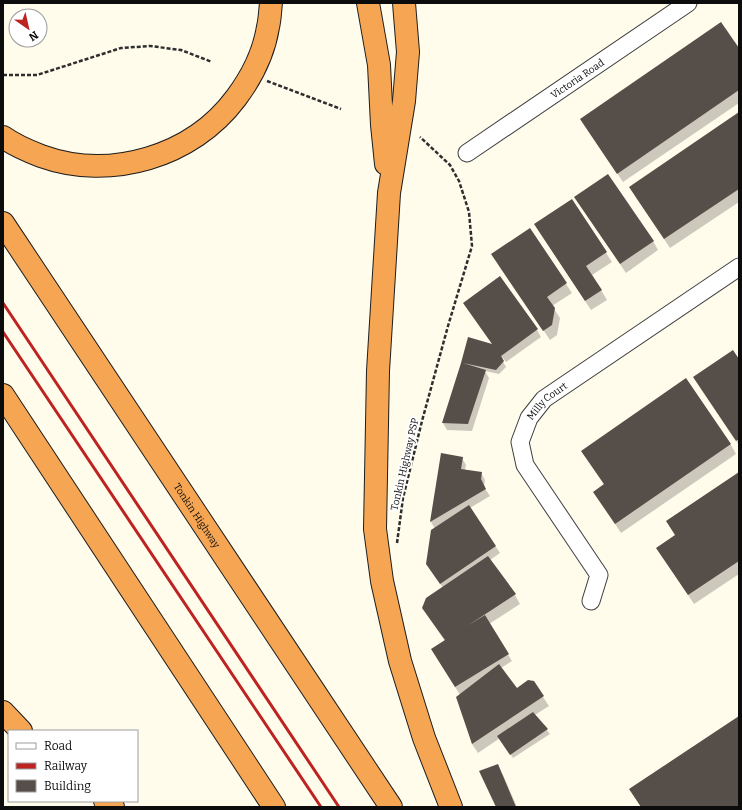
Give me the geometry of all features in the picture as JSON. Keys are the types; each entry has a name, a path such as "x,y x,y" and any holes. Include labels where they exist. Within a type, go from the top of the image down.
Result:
{"highway":[{"path":"3,137 28,151 52,160 77,165 103,166 129,164 154,157 177,147 199,134 219,118 236,98 250,77 261,53 268,28 271,3"},
{"path":"368,3 379,65 382,125 389,193"},
{"path":"404,3 408,52 404,102 389,193 378,371 375,529 382,581 400,661 424,738 451,807"},
{"name":"Tonkin Highway","path":"3,223 391,807"},
{"path":"3,395 274,807"},
{"path":"3,712 20,730"}],"street":[{"name":"Victoria Road","path":"467,153 688,3"},
{"name":"Milly Court","path":"592,600 600,575 524,465 520,442 529,418 544,399 739,267"}],"path":[{"path":"3,75 37,75 121,48 150,46 181,50 212,62"},
{"path":"264,80 341,109"},
{"name":"Tonkin Highway PSP","path":"396,544 402,498 448,326 472,246 469,212 459,181 450,165 420,137"}],"building":[{"path":"721,22 739,48 739,90 617,174 580,119"},
{"path":"739,112 739,189 664,239 629,187"},
{"path":"608,174 654,241 620,264 574,197"},
{"path":"572,199 607,252 586,266 602,290 585,301 534,224"},
{"path":"530,228 567,283 547,297 555,308 552,325 543,331 491,254"},
{"path":"500,276 538,329 501,356 504,361 496,370 463,363 486,370 468,424 442,423 468,337 492,344 463,303"},
{"path":"733,350 739,359 739,439 736,441 693,377"},
{"path":"686,378 731,444 615,524 593,492 604,484 581,451"},
{"path":"441,453 463,457 461,469 482,472 481,479 486,489 430,522"},
{"path":"739,472 739,561 688,595 656,548 675,535 666,521"},
{"path":"469,505 496,546 440,584 426,564 431,530"},
{"path":"488,556 516,594 467,626 485,615 509,654 455,687 431,649 445,640 422,608 426,598"},
{"path":"499,664 517,688 528,680 534,681 544,696 472,744 456,697"},
{"path":"533,712 548,729 510,755 497,736"},
{"path":"739,716 739,807 641,807 629,789"},
{"path":"498,764 516,807 496,807 479,771"}],"railway":[{"path":"3,303 339,807"},
{"path":"3,332 321,807"}]}
